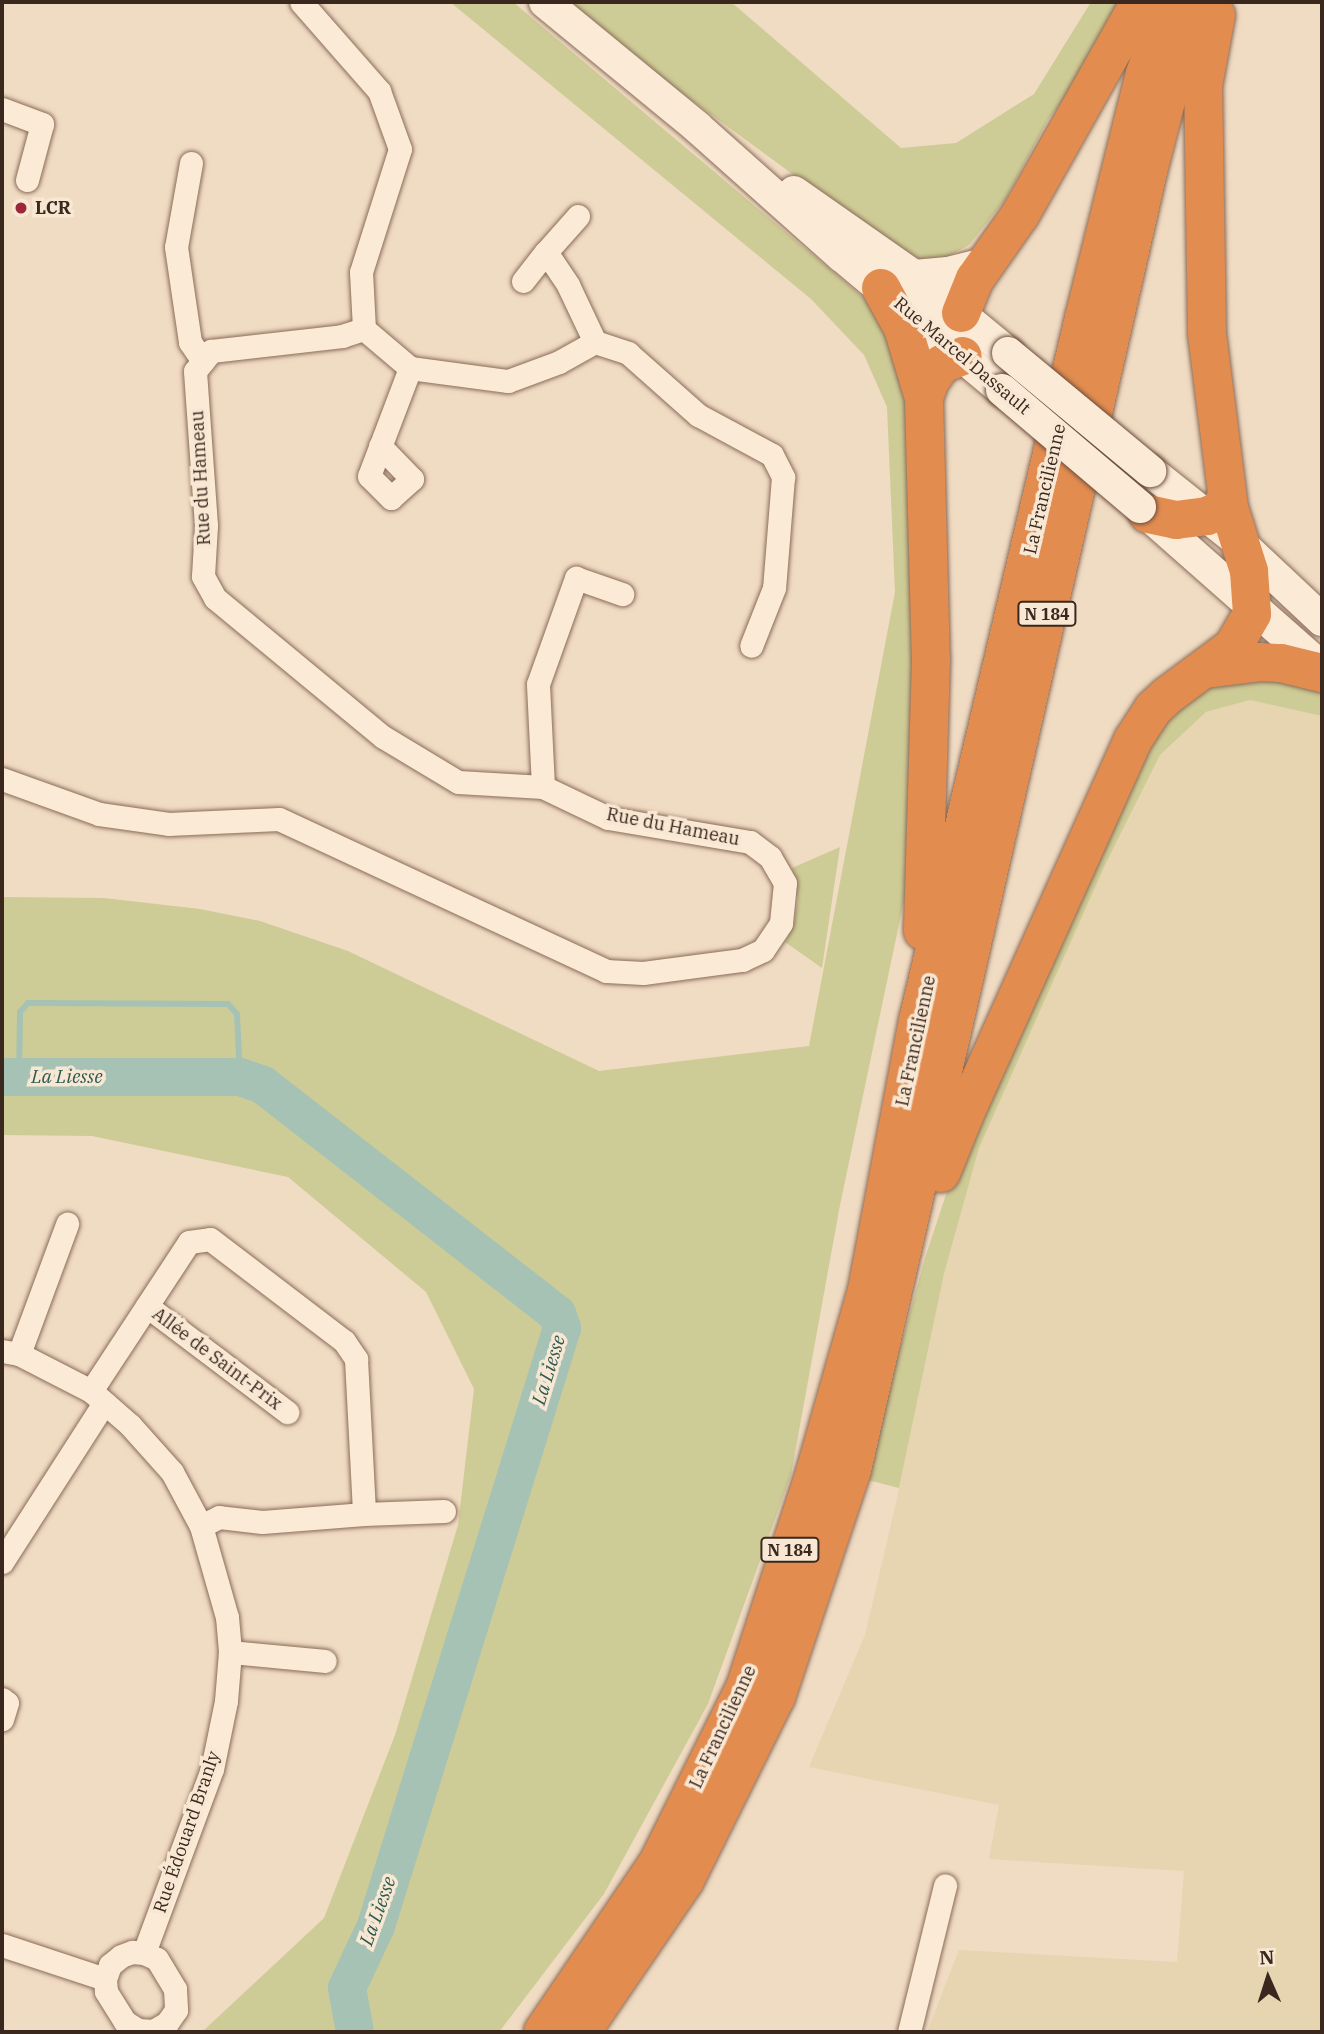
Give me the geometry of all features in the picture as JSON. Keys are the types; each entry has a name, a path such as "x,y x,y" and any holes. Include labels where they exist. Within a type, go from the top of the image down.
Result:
{"highway":[{"path":"961,313 967,294 1027,203 1140,2"},
{"name":"La Francilienne","path":"543,2032 658,1863 745,1688 816,1469 867,1290 918,1021 1084,318 1145,74 1168,2"},
{"name":"La Francilienne","path":"581,2032 685,1881 776,1697 852,1470 1149,167 1170,86 1199,2"},
{"path":"908,1229 939,1179 964,1116 1133,740 1153,709 1185,682 1206,669 1240,638 1252,608 1249,571 1239,542 1217,506 1207,333 1203,140 1205,66 1220,2"},
{"path":"897,282 903,328 924,398 932,660 918,1021"},
{"path":"924,398 935,372 953,358 963,356"},
{"path":"1144,511 1176,520 1217,506"},
{"path":"1206,669 1260,662 1282,663 1322,671"}],"street":[{"path":"301,2 379,90 400,149 361,272 364,329 410,368 508,381 559,362 595,342"},
{"name":"Rue Marcel Dassault","path":"545,2 698,127 897,282 963,356 1144,511 1322,671"},
{"path":"2,109 42,124 27,180"},
{"path":"191,163 176,247 190,342 203,361 211,351 342,336 364,329"},
{"path":"523,281 578,216"},
{"path":"546,252 568,285 595,342 628,353 698,415 772,455 783,477 775,588 751,646"},
{"path":"897,282 985,264"},
{"name":"Rue Marcel Dassault","path":"897,282 961,313 1150,471 1217,506"},
{"path":"961,313 963,356"},
{"name":"Rue du Hameau","path":"2,779 99,814 168,824 279,819 606,971 643,973 742,960 763,950 781,923 785,883 770,857 750,842 608,818 543,787 458,782 383,737 215,598 203,576 206,525 195,371 203,361"},
{"path":"380,446 410,368"},
{"path":"1239,542 1322,620"},
{"path":"543,787 538,684 576,578 622,594"},
{"path":"10,1352 67,1224"},
{"name":"Allée de Saint-Prix","path":"2,1562 147,1306 189,1242 210,1239 344,1342 356,1359 364,1514"},
{"name":"Allée de Saint-Prix","path":"147,1306 287,1412"},
{"name":"Rue Édouard Branly","path":"10,1352 97,1397 130,1424 172,1472 201,1526 227,1617 230,1652 226,1701 212,1769 144,1953"},
{"path":"201,1526 219,1517 262,1522 444,1511"},
{"path":"230,1652 325,1661"},
{"path":"2,1699 7,1703 2,1719"},
{"path":"909,2032 945,1885"},
{"path":"2,1945 105,1979"},
{"path":"132,1952 144,1953 157,1959 175,1989 176,2010 167,2023 153,2031 138,2031 125,2022 106,1990 105,1979 110,1965 121,1956 132,1952"}],"shaded area":[{"path":"450,2 513,2 877,309 909,374 915,574 906,891 840,1205 791,1475 708,1704 604,1894 499,2032 202,2032 324,1918 395,1735 458,1525 474,1389 426,1292 288,1177 92,1136 2,1135 2,897 104,898 200,909 260,921 348,951 599,1071 809,1046 895,592 887,407 864,355 811,299"},
{"path":"571,2 731,2 901,148 956,143 1034,94 1091,2 1123,2 1105,46 1048,120 1005,200 969,245 943,259 928,262 893,248 625,51"},
{"path":"1229,673 1322,689 1322,716 1250,700 1206,712 1160,755 1105,865 979,1148 944,1274 899,1488 864,1479 925,1258 959,1155 1166,710"},
{"path":"1250,700 1322,716 1322,2032 927,2032 959,1950 1177,1962 1184,1871 989,1859 999,1805 809,1767 865,1635 944,1274 979,1148 1105,865 1160,755 1206,712"},
{"path":"840,847 822,968 785,942 794,924 798,900 792,868"}],"waterway":[{"path":"19,1077 20,1012 28,1003 228,1004 237,1014 240,1077"},
{"name":"La Liesse","path":"2,1077 240,1077 263,1085 557,1314 562,1328 376,1926 347,1988 355,2032"}],"place":[{"name":"LCR","path":"21,208"}]}
